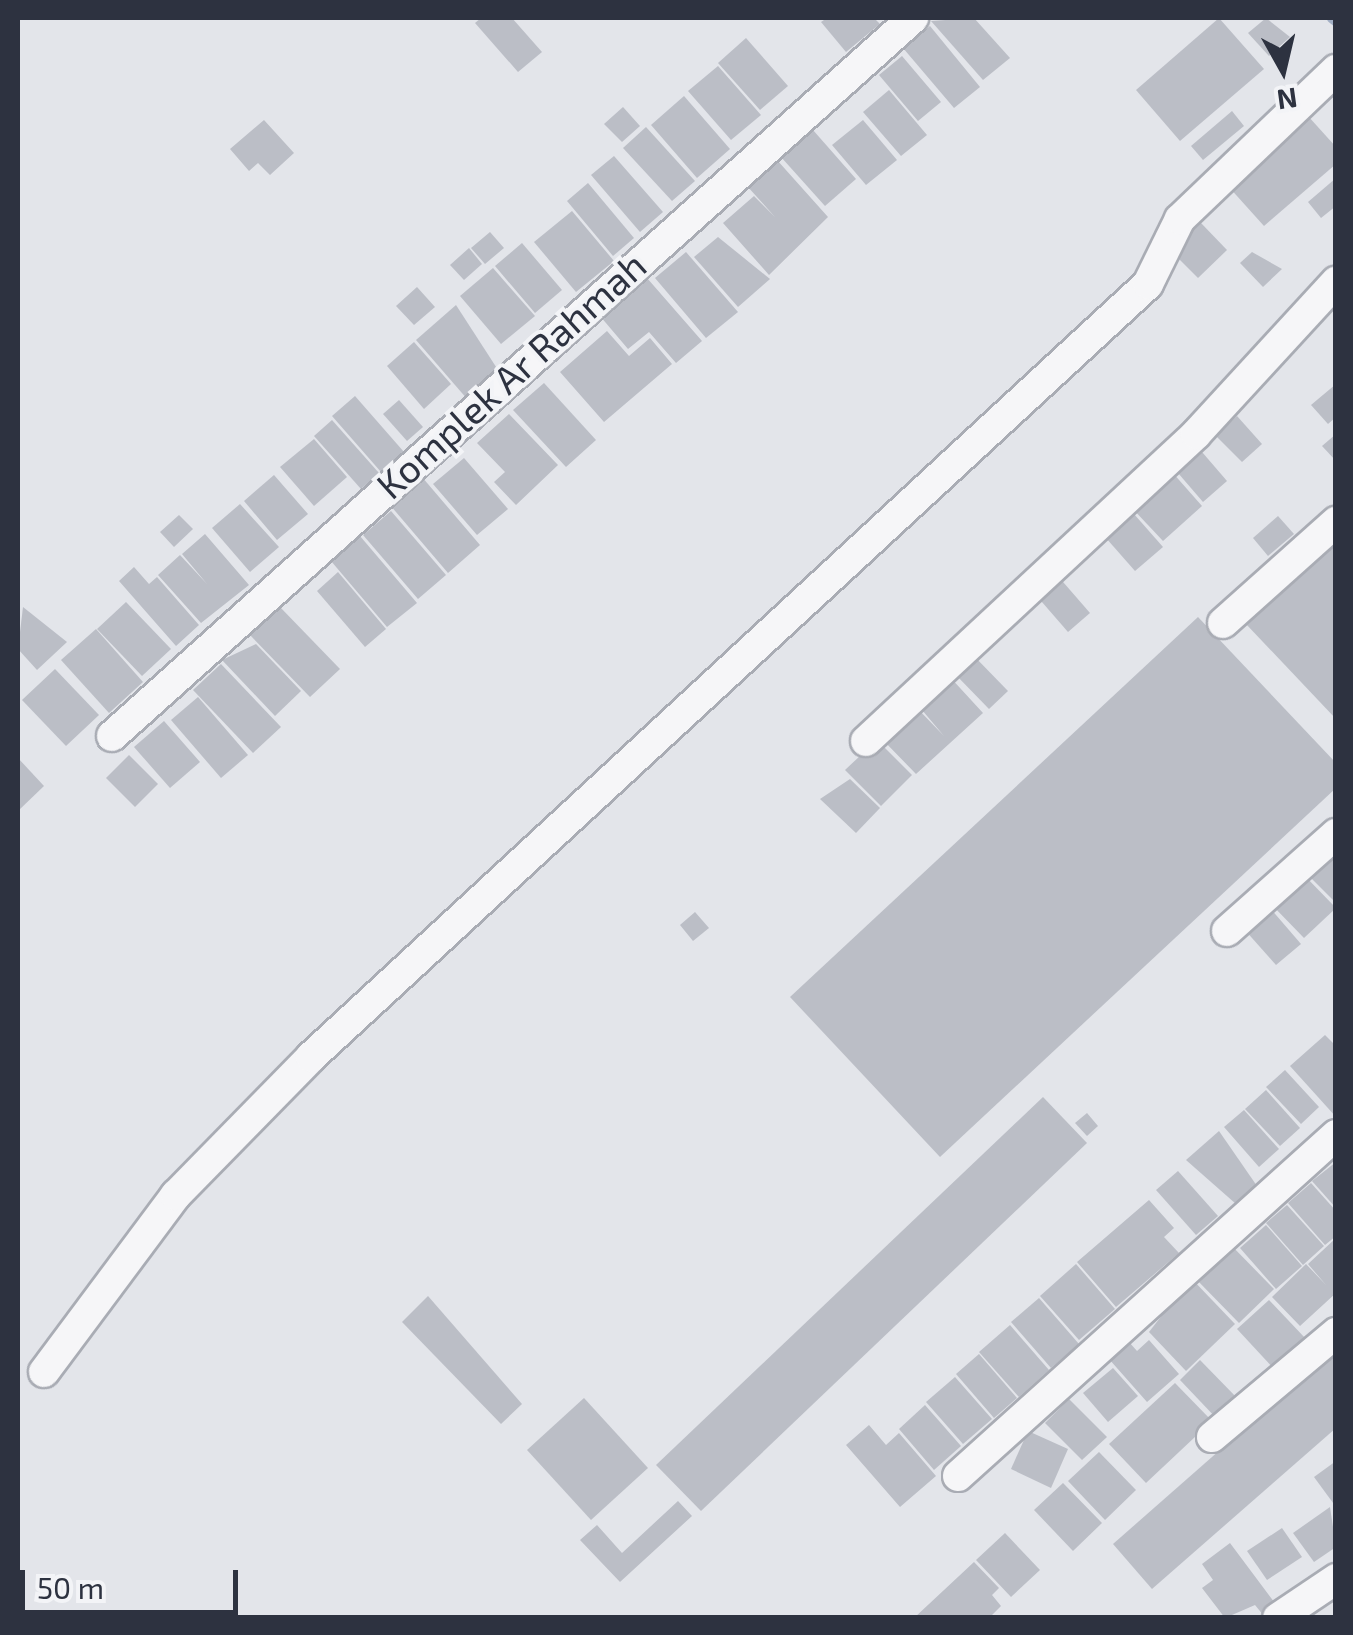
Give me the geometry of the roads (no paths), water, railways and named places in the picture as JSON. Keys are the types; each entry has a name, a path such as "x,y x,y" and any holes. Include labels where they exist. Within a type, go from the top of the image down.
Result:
{"street":[{"name":"Komplek Ar Rahmah","path":"112,736 913,18"},
{"path":"44,1372 176,1195 311,1057 1148,284 1180,219 1336,70"},
{"path":"866,741 1196,434 1336,282"},
{"path":"1223,623 1336,522"},
{"path":"1227,931 1336,834"},
{"path":"958,1476 1336,1135"},
{"path":"1212,1437 1336,1333"},
{"path":"1278,1618 1336,1578"}],"waterway":[{"path":"1331,18 1336,22"}]}
